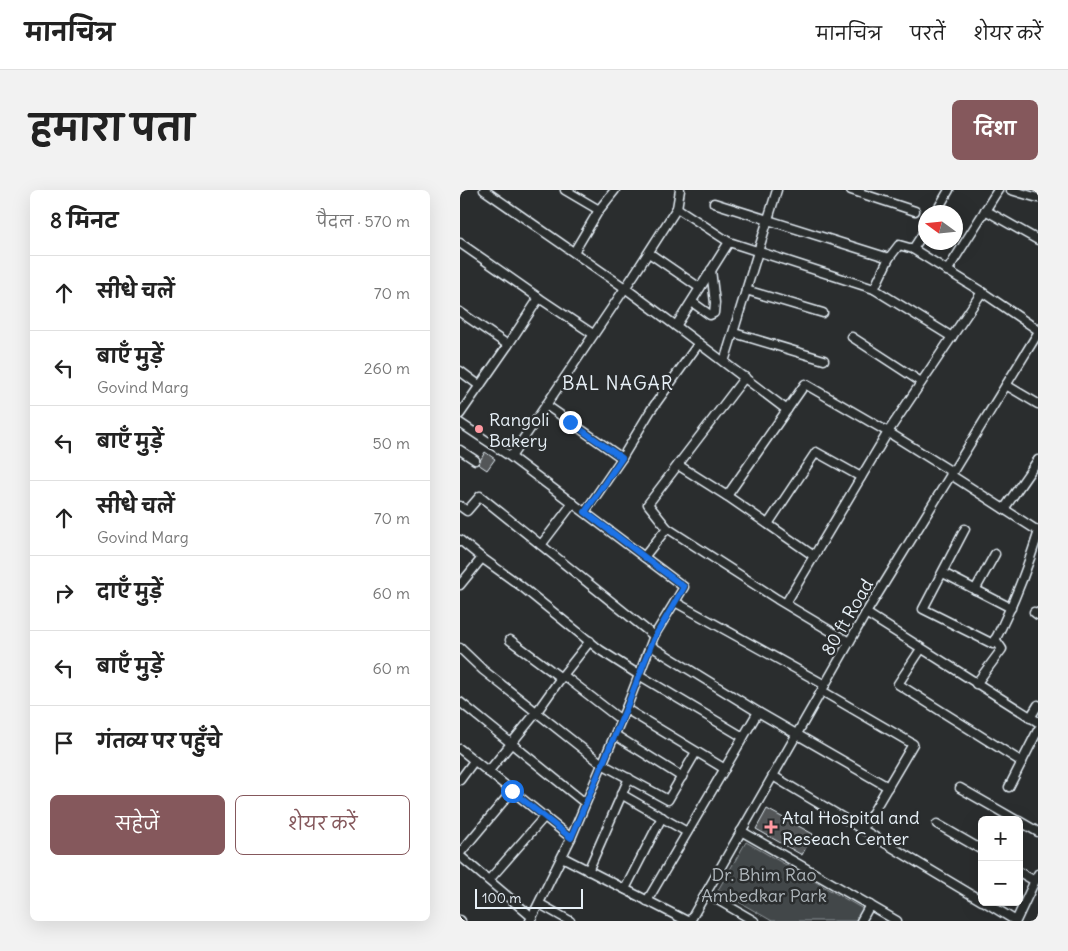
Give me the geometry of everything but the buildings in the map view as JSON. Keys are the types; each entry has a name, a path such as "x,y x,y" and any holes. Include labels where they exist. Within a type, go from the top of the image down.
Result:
{"street":[{"path":"484,190 625,288 787,410"},
{"path":"565,190 599,210"},
{"path":"574,252 599,210 615,190"},
{"path":"511,457 649,253 677,208 680,190"},
{"path":"724,362 777,190"},
{"path":"851,190 915,211"},
{"path":"940,205 949,190"},
{"path":"947,271 998,190"},
{"path":"1011,190 1038,198"},
{"path":"714,203 768,218 889,258"},
{"path":"677,208 729,242 874,289 952,337"},
{"path":"985,210 1038,240"},
{"path":"913,249 918,241"},
{"path":"676,326 729,242"},
{"path":"460,243 594,334"},
{"path":"874,289 889,258 899,245 913,249 982,292 1038,332"},
{"path":"649,253 700,288"},
{"path":"692,302 710,314 714,313 712,270"},
{"path":"746,290 824,313"},
{"path":"786,603 888,432 982,292"},
{"path":"460,414 539,298"},
{"path":"460,312 508,345"},
{"name":"80 ft Road","path":"689,921 866,613 1038,332"},
{"path":"734,333 824,360"},
{"path":"852,336 921,382"},
{"path":"585,512 622,458 651,410 699,343"},
{"path":"460,371 480,386"},
{"path":"744,377 648,504 667,528 850,642"},
{"path":"727,496 805,384 888,432 1038,533 1024,576 993,644 923,609 966,529"},
{"path":"1006,385 1038,404"},
{"path":"546,404 622,458"},
{"path":"460,423 511,457 684,587 654,636 626,709 571,838 531,919 460,854 512,791"},
{"path":"460,450 475,460"},
{"path":"768,524 816,452 861,477"},
{"path":"1004,509 1037,464"},
{"path":"678,465 814,556"},
{"path":"460,506 467,511 480,496 654,636"},
{"path":"541,545 573,504"},
{"path":"644,557 667,528"},
{"path":"460,540 590,642 639,676 743,737"},
{"path":"975,590 995,554"},
{"path":"460,585 482,558"},
{"path":"943,573 1011,608"},
{"path":"675,602 823,688 913,744 863,829"},
{"path":"866,613 1038,722"},
{"path":"976,684 1002,649 995,639"},
{"path":"510,640 621,720"},
{"path":"488,772 590,642"},
{"path":"651,646 758,712 888,787"},
{"path":"460,648 483,670 602,764 668,800 696,752"},
{"path":"921,648 898,684 1022,762"},
{"path":"460,702 585,803"},
{"path":"1030,718 1038,705"},
{"path":"626,709 725,769"},
{"path":"647,901 758,712"},
{"path":"1009,787 1038,730"},
{"path":"614,735 682,777"},
{"path":"460,749 571,838"},
{"path":"460,780 474,761"},
{"path":"773,776 978,898"},
{"path":"588,870 629,778"},
{"path":"960,788 1009,816"},
{"path":"622,794 688,832"},
{"path":"489,880 545,816"},
{"path":"625,889 662,817"},
{"path":"937,824 978,848"},
{"path":"1023,824 1038,832"},
{"path":"742,831 897,921"},
{"path":"562,857 689,921"},
{"path":"1023,873 1036,877 1023,906"},
{"path":"706,893 754,921"},
{"path":"540,904 570,921"},
{"path":"861,921 870,905"},
{"path":"991,906 1016,921 1023,906"}],"green space":[{"name":"Dr. Bhim Rao Ambedkar Park","path":"746,842 863,909 855,921 772,921 718,890"}],"place":[{"name":"Rangoli Bakery","path":"479,429"},
{"name":"Atal Hospital and Reseach Center","path":"771,827"}],"district":[{"name":"BAL NAGAR","path":"618,383"}],"route":[{"path":"512,791 571,838 626,709 654,636 684,587 585,512 622,458 570,422"}]}
